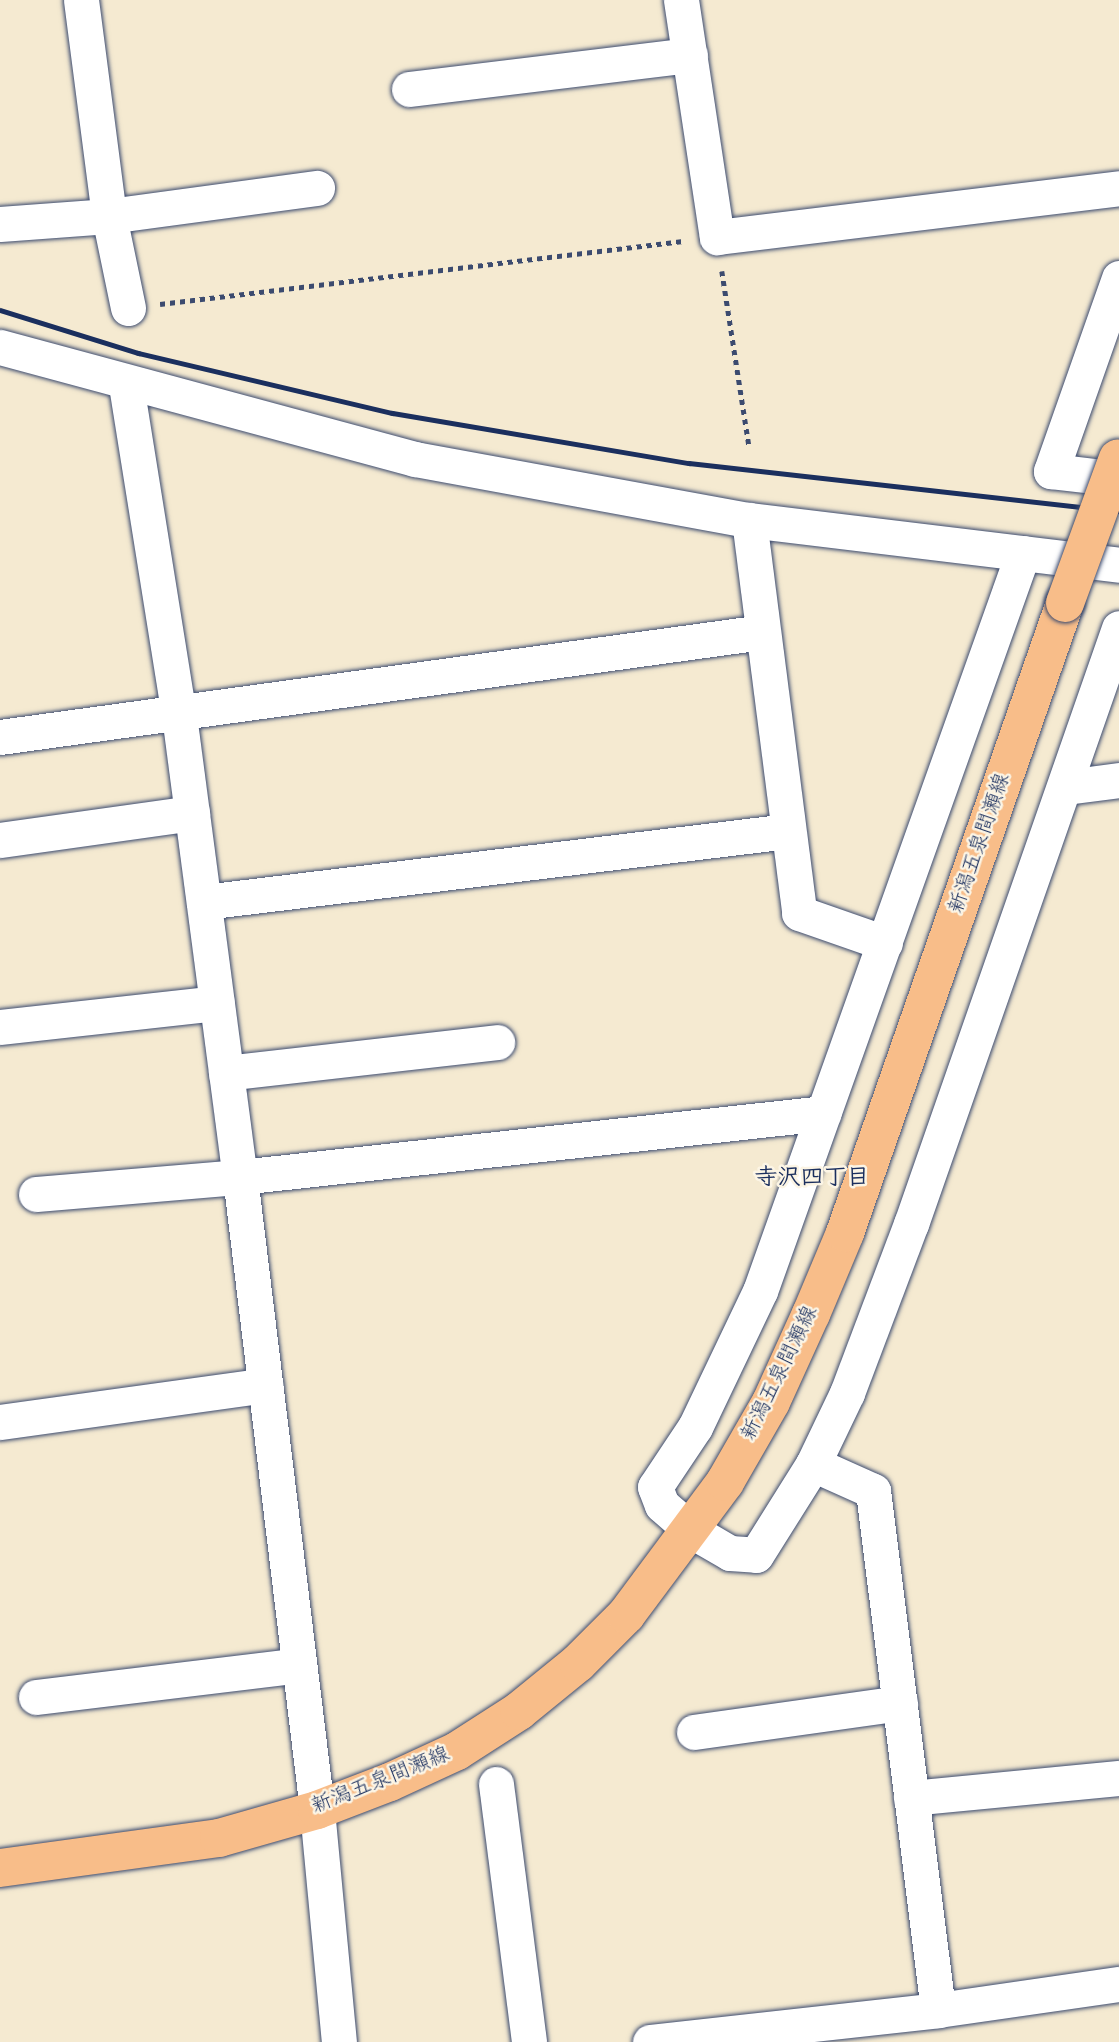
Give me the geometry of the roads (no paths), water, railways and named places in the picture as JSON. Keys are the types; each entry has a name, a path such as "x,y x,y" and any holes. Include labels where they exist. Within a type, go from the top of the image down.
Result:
{"main road":[{"name":"新潟五泉間瀬線","path":"0,1868 219,1838 317,1810 457,1751 519,1711 578,1664 626,1615 692,1531 771,1402 845,1233 1065,603 1119,464"}],"street":[{"path":"81,0 109,216 128,308"},
{"path":"681,0 717,237 1119,188"},
{"path":"409,89 690,55"},
{"path":"0,224 109,216 317,188"},
{"path":"1119,278 1051,471 1119,464"},
{"path":"0,347 126,385 415,459 749,520 1119,565"},
{"path":"126,385 179,715 240,1177 317,1810 339,2042"},
{"path":"749,520 799,913 885,943"},
{"path":"1023,553 824,1113 734,1350 695,1427 655,1487 662,1505 692,1531 730,1553 756,1555 813,1464 877,1318 1066,786 1119,628"},
{"path":"0,737 179,715 763,632"},
{"path":"1066,786 1119,780"},
{"path":"0,840 192,813"},
{"path":"204,902 788,831"},
{"path":"0,1027 217,1003"},
{"path":"226,1073 497,1042"},
{"path":"36,1194 240,1177 824,1113"},
{"path":"0,1422 265,1385"},
{"path":"813,1464 873,1491 938,2010"},
{"path":"36,1698 299,1665"},
{"path":"694,1732 900,1703"},
{"path":"912,1798 1119,1778"},
{"path":"496,1784 529,2042"},
{"path":"650,2042 938,2010 1119,1984"}],"railway":[{"path":"0,310 138,353 392,413 689,463 1119,511"}],"district":[{"name":"寺沢四丁目","path":"812,1180"}]}
